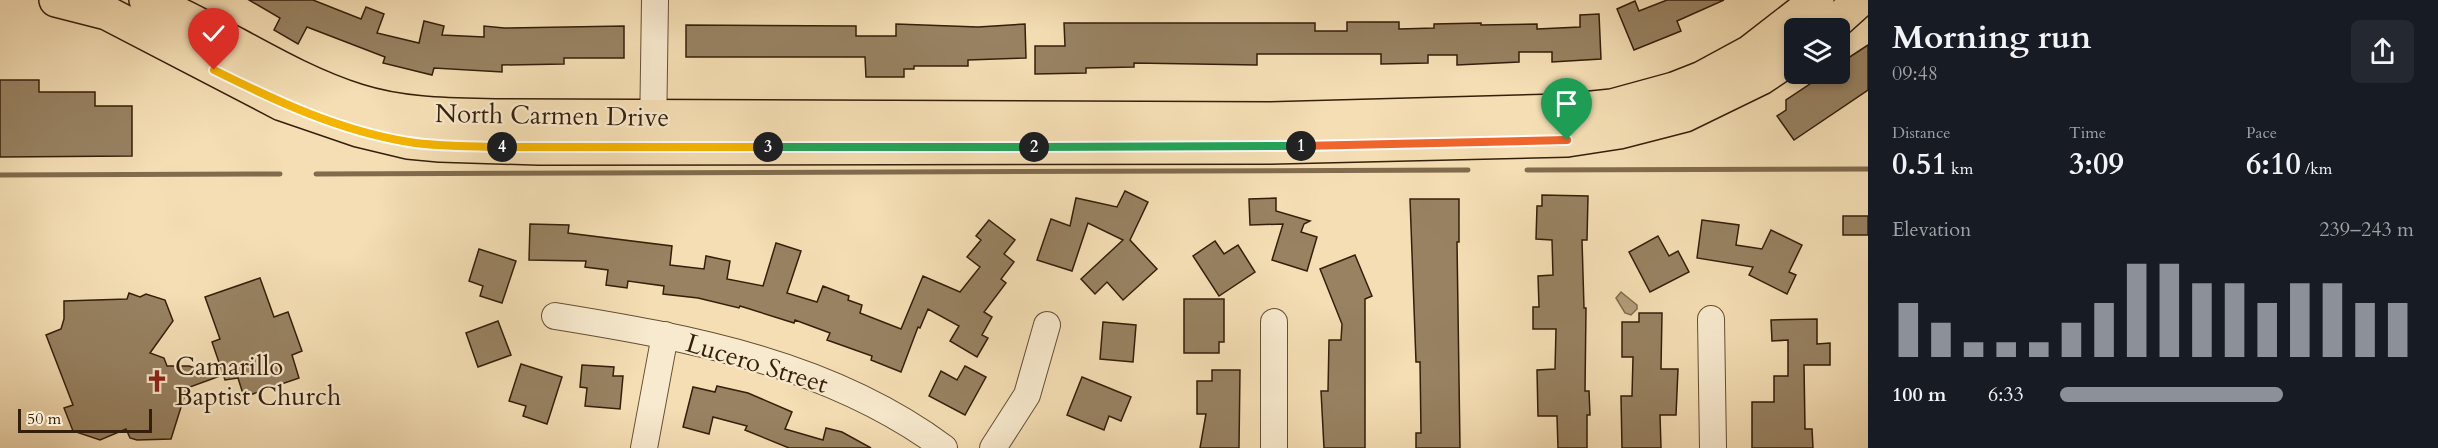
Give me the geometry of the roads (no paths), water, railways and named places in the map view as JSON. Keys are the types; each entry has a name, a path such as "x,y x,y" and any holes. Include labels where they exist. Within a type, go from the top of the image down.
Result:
{"main road":[{"name":"North Carmen Drive","path":"56,0 107,13 282,104 358,130 408,142 539,148 654,131 1259,119 1563,111 1612,106 1674,89 1702,78 1750,52 1817,0"},
{"name":"North Carmen Drive","path":"146,0 197,22 286,71 359,101 432,114 654,131 1270,147 1567,140 1619,132 1685,115 1761,78 1784,63"},
{"path":"1840,18 1860,0"}],"street":[{"path":"654,131 655,0"},
{"name":"Lucero Street","path":"555,316 665,335 783,366 816,378 881,408 944,448"},
{"path":"1711,319 1713,448"},
{"path":"1274,322 1274,448"},
{"path":"993,448 1027,395 1047,325"},
{"path":"644,448 665,335"}],"waterway":[{"path":"1527,170 1868,169"},
{"path":"316,174 1468,170"},
{"path":"0,175 280,174"}],"place":[{"name":"Camarillo Baptist Church","path":"157,381"}]}
